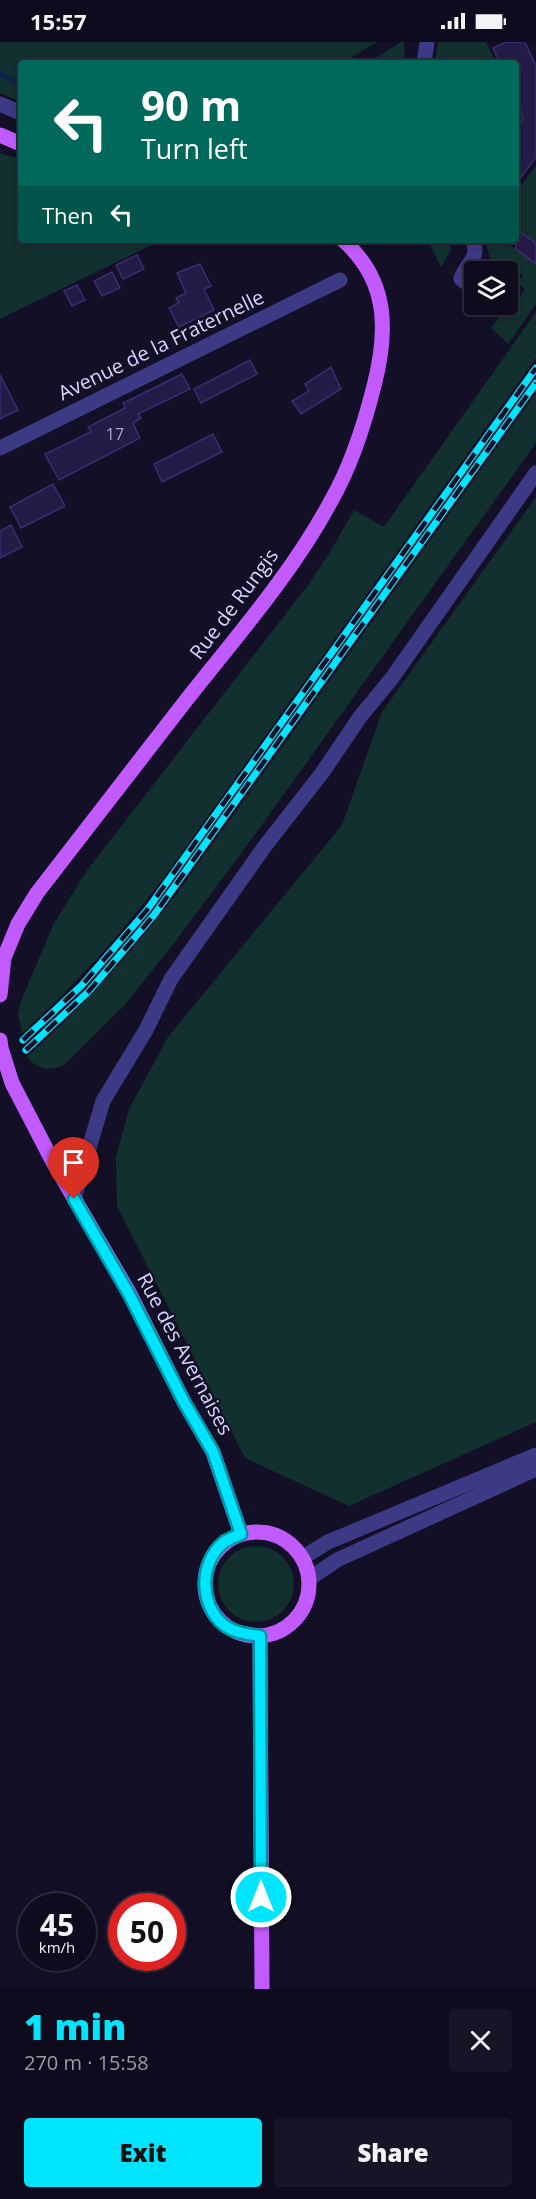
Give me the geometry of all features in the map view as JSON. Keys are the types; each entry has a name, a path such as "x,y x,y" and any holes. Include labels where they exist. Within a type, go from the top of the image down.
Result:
{"main road":[{"path":"0,135 18,143"},
{"name":"Rue de Rungis","path":"2,959 18,924 37,893 286,571 332,500 366,419 381,358 382,343 382,316 378,291 364,264 346,243"},
{"path":"0,995 2,959"},
{"name":"Rue des Avernaises","path":"0,1040 12,1083 74,1199 129,1294 184,1402 213,1452 241,1534"},
{"path":"259,1531 276,1535 291,1544 302,1558 309,1579 307,1596 296,1617 276,1632 260,1636 241,1633 224,1625 212,1611 205,1593 205,1574 212,1557 224,1542 241,1534 259,1531"},
{"path":"260,1636 262,1989"}],"street":[{"path":"425,60 428,42"},
{"path":"0,104 18,111"},
{"path":"472,261 477,250 474,243"},
{"name":"Avenue de la Fraternelle","path":"0,448 340,280"},
{"path":"74,1199 103,1101 146,1030 171,979 265,846 322,772 360,717 392,678 536,473"},
{"path":"302,1558 328,1542 536,1455"},
{"path":"309,1579 337,1560 536,1469"}],"green space":[{"path":"0,42 377,42 347,60 18,60 18,101 0,93"},
{"path":"401,42 404,42 405,60 372,60"},
{"path":"438,42 486,42 495,60 435,60"},
{"path":"0,153 18,158 18,243 156,243 0,319"},
{"path":"536,166 536,243 519,231 519,187"},
{"path":"429,243 450,243 451,250 441,267"},
{"path":"486,243 507,243 531,260 536,254 536,304 508,344 491,328 501,315 518,315 518,299 525,289 518,282 523,275 518,272 518,261 493,261"},
{"path":"536,312 536,358 165,876 97,958 22,1033 18,1015 21,1001 54,923 88,869 308,585 354,510 384,527"},
{"path":"536,393 536,443 175,942 123,1007 64,1065 48,1069 35,1065 27,1057 105,979 176,895"},
{"path":"536,497 536,1422 349,1506 245,1458 117,1206 116,1157 129,1109 168,1037 342,825 382,712"},
{"path":"264,1546 277,1552 288,1563 294,1576 292,1599 277,1616 264,1622 248,1622 235,1616 220,1599 218,1576 224,1563 241,1548"}],"building":[{"path":"506,42 525,42 536,66 536,157 519,180 519,125 523,118 519,107 519,60 499,60 493,48"},
{"path":"519,231 536,243 536,264 516,249 516,243 519,243"},
{"path":"137,255 144,269 123,279 116,265"},
{"path":"200,264 211,286 204,289 214,310 179,327 169,308 179,303 176,298 186,293 177,273"},
{"path":"112,272 120,288 102,296 94,281"},
{"path":"77,285 85,300 72,306 64,291"},
{"path":"250,360 257,374 201,403 194,389"},
{"path":"331,367 341,389 301,414 292,401 309,391 305,384"},
{"path":"182,374 190,389 138,414 141,418 133,423 140,438 59,480 45,454 91,432 88,427 125,408 123,403"},
{"path":"0,375 18,410 0,419"},
{"path":"213,434 222,452 162,482 154,464"},
{"path":"53,484 65,506 21,528 10,507"},
{"path":"11,525 22,547 0,558 0,531"}],"waterway":[{"path":"0,74 18,83"}],"railway":[{"path":"23,1040 82,985 147,910 536,368"},
{"path":"26,1050 89,991 154,915 536,383"}],"route":[{"path":"74,1199 129,1294 184,1402 213,1452 241,1534 224,1542 212,1557 205,1574 205,1593 212,1611 224,1625 241,1633 260,1636 261,1897"}]}
